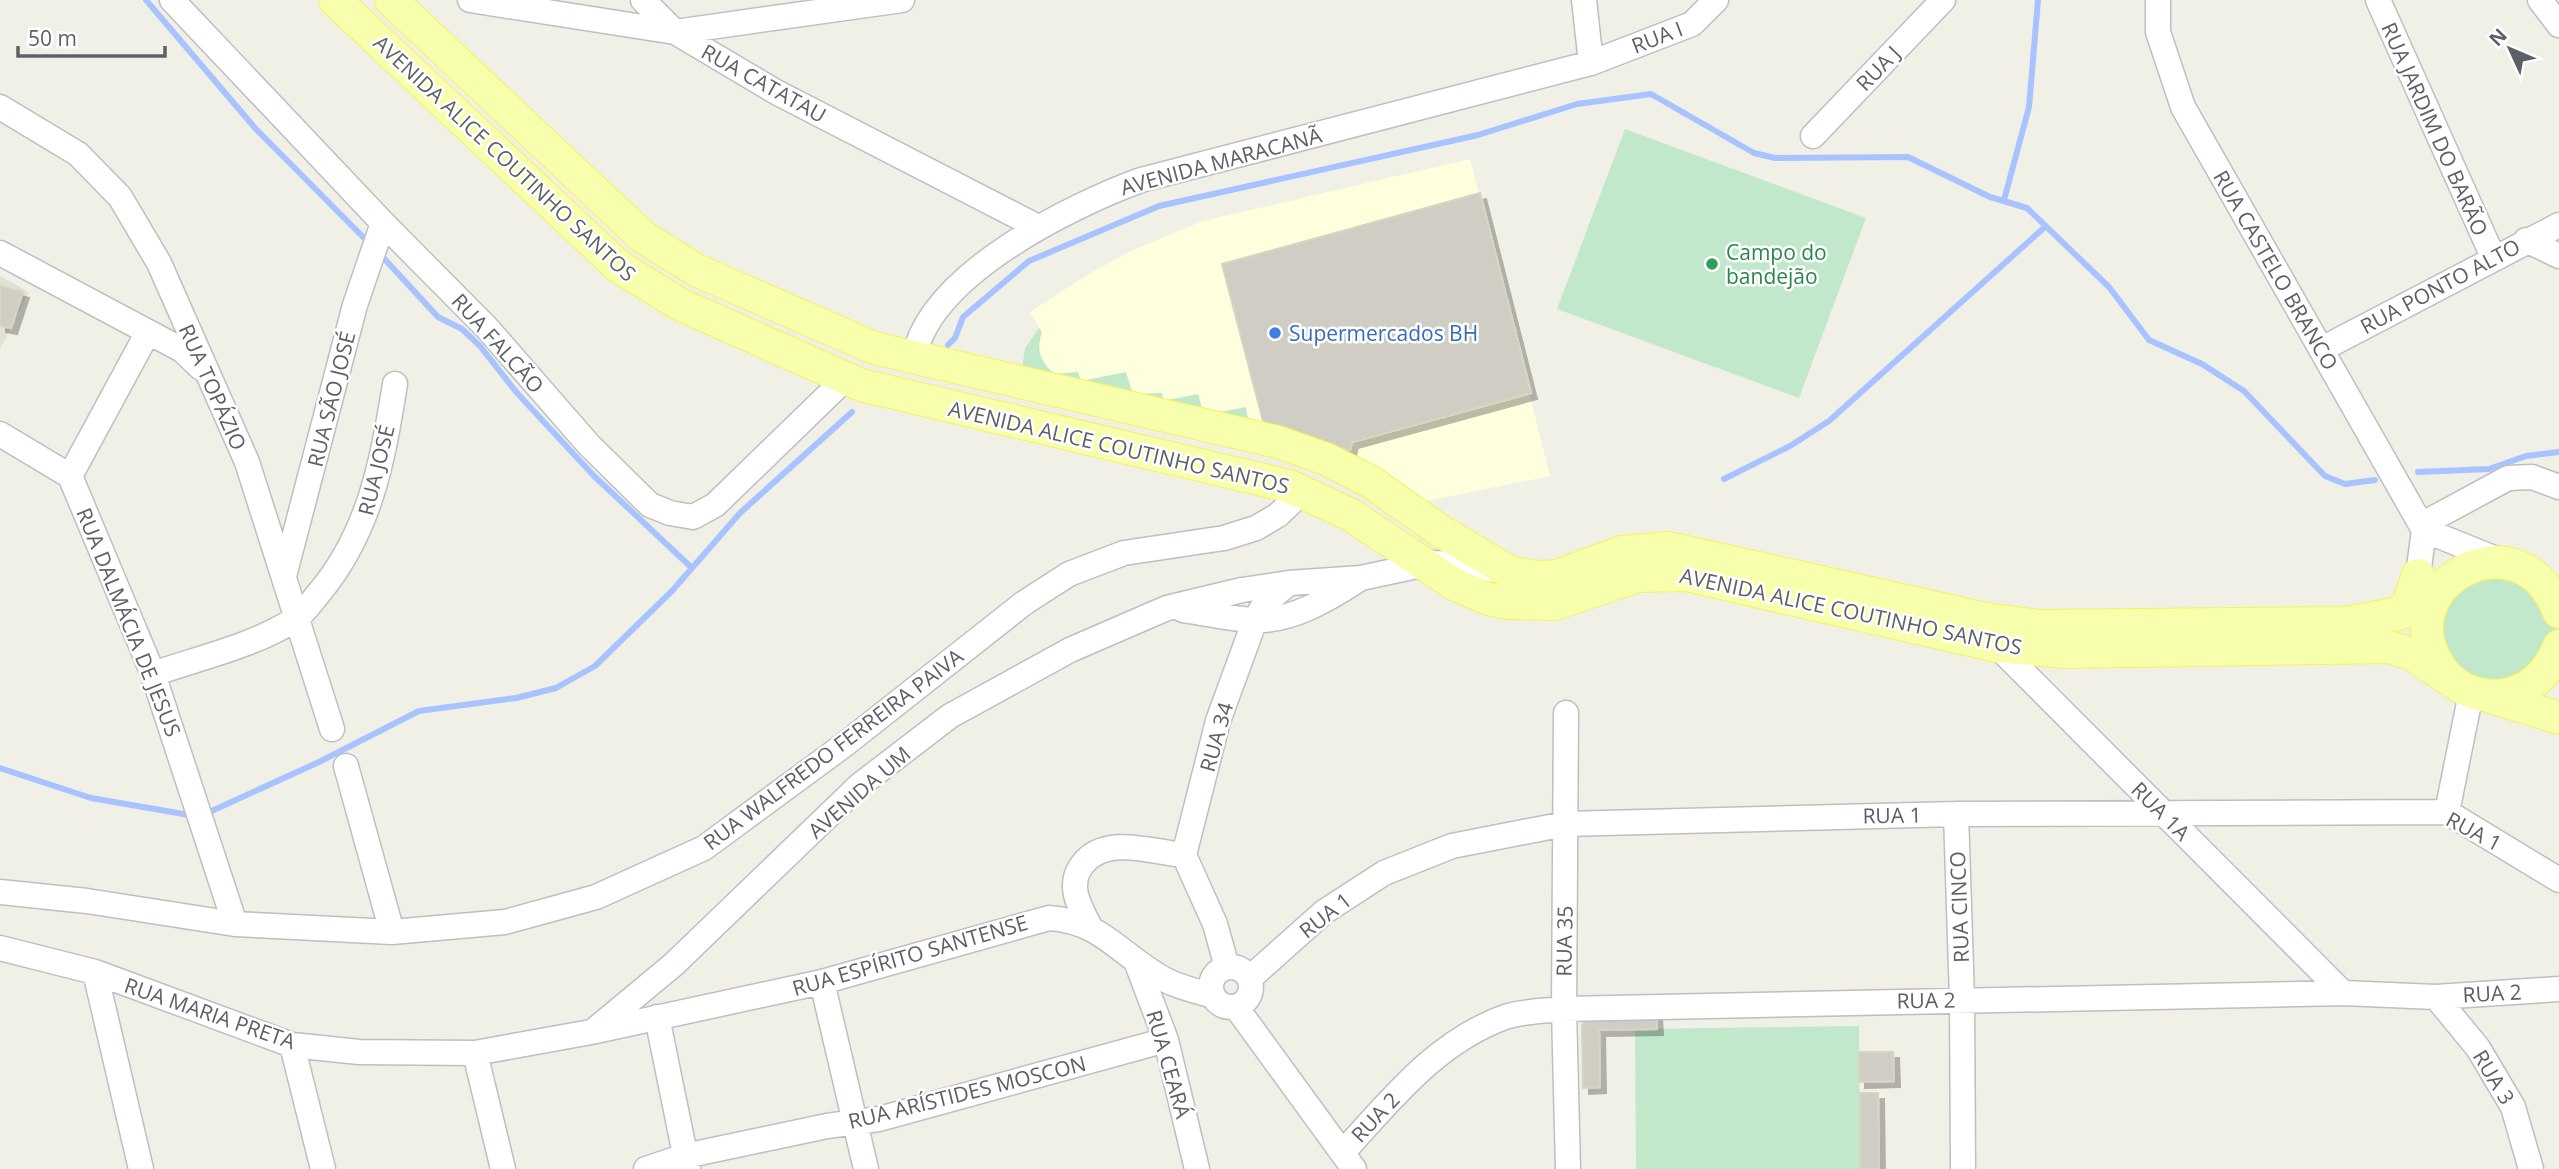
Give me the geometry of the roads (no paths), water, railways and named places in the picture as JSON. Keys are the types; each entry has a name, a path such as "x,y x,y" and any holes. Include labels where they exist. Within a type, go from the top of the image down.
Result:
{"main road":[{"name":"AVENIDA ALICE COUTINHO SANTOS","path":"335,0 637,281 679,304 845,379 888,392 1268,479 1303,491 1351,515 1423,565 1471,592 1508,604 1554,604 1637,576 1686,575 2000,634 2062,627 2347,623 2399,614 2428,593"},
{"name":"AVENIDA ALICE COUTINHO SANTOS","path":"391,0 659,249 696,270 849,339 914,359 1302,450 1371,482 1439,530 1511,573 1539,577 1557,576 1622,552 1669,548 2065,652 2376,646 2412,654 2470,689 2559,718"},
{"path":"2559,612 2551,590 2529,570 2501,561 2475,564 2428,593 2427,633 2433,658 2470,689 2514,693 2535,682 2552,665 2559,646"}],"street":[{"name":"RUA FALCÃO","path":"172,0 383,223 487,328 589,445 650,505 670,513 693,517 715,505 845,379"},
{"name":"RUA CATATAU","path":"470,0 675,32 776,92 1038,228"},
{"path":"643,0 675,32 902,0"},
{"path":"1584,0 1591,63"},
{"name":"RUA I","path":"1591,63 1692,24 1716,0"},
{"name":"RUA J","path":"1813,135 1942,0"},
{"name":"RUA CASTELO BRANCO","path":"2158,0 2158,32 2183,107 2422,527"},
{"name":"RUA JARDIM DO BARÃO","path":"2378,0 2493,257"},
{"path":"2540,0 2559,25"},
{"name":"AVENIDA MARACANÃ","path":"914,359 925,324 980,268 1038,228 1075,207 1141,180 1591,63"},
{"name":"RUA TOPÁZIO","path":"0,107 78,154 120,197 159,264 204,371 247,462 332,729"},
{"name":"RUA SÃO JOSÉ","path":"284,576 355,305 383,223"},
{"name":"RUA PONTO ALTO","path":"2322,349 2493,257 2559,225"},
{"path":"2526,240 2559,256"},
{"path":"0,253 182,351 204,371"},
{"path":"0,434 70,476 148,332"},
{"name":"RUA JOSÉ","path":"296,619 326,584 357,539 370,504 395,384"},
{"name":"RUA DALMÁCIA DE JESUS","path":"70,476 153,674 199,806 235,924"},
{"path":"2422,527 2508,478 2532,477 2559,487"},
{"name":"RUA WALFREDO FERREIRA PAIVA","path":"0,892 87,901 235,924 392,932 505,922 596,897 704,848 844,745 1024,603 1069,574 1124,553 1224,538 1256,528 1278,515 1303,491"},
{"path":"2422,527 2501,561"},
{"path":"2422,527 2428,593"},
{"name":"AVENIDA UM","path":"591,1032 673,965 860,785 950,716 1070,650 1167,608 1289,583 1361,578 1423,565 1464,564 1511,573"},
{"name":"AVENIDA UM","path":"1167,608 1255,620 1297,612 1327,600 1361,578"},
{"name":"RUA 34","path":"1184,855 1218,721 1255,620 1273,594 1289,583"},
{"path":"153,674 265,634 296,619"},
{"name":"RUA 1A","path":"2000,634 2163,813 2343,993"},
{"path":"2447,813 2470,689"},
{"name":"RUA 35","path":"1566,713 1564,1009 1568,1169"},
{"path":"346,766 392,932"},
{"name":"RUA 1","path":"1250,978 1324,912 1384,873 1452,846 1565,824 1956,814 2447,813 2559,880"},
{"name":"RUA CINCO","path":"1956,814 1962,999 1963,1169"},
{"path":"1089,925 1078,904 1074,885 1080,868 1090,855 1117,847 1184,855 1215,924 1227,967"},
{"name":"RUA ESPÍRITO SANTENSE","path":"591,1032 822,982 1031,921 1072,919 1089,925 1159,977 1213,996"},
{"name":"RUA MARIA PRETA","path":"0,948 95,972 292,1045 359,1052 475,1053 591,1032"},
{"name":"RUA CEARÁ","path":"1136,961 1166,1040 1197,1169"},
{"path":"1227,967 1244,971 1250,978 1250,996 1236,1007"},
{"path":"1227,967 1213,978 1213,996 1218,1003 1236,1007 1349,1160"},
{"path":"95,972 141,1169"},
{"path":"822,982 866,1169"},
{"name":"RUA 2","path":"1349,1160 1422,1067 1463,1035 1507,1016 1564,1009 2343,993 2436,997 2559,989"},
{"name":"RUA 3","path":"2436,997 2478,1048 2513,1107 2531,1169"},
{"path":"657,1017 686,1163"},
{"name":"RUA ARÍSTIDES MOSCON","path":"646,1169 686,1163 827,1126 857,1123 1166,1040"},
{"path":"292,1045 323,1169"},
{"path":"475,1053 503,1169"}],"waterway":[{"path":"146,0 255,128 369,243"},
{"path":"2004,200 2029,107 2038,0"},
{"path":"948,345 955,338 963,317 1029,261 1159,206 1478,135 1577,104 1651,94 1754,153 1775,158 1908,157 1990,197 2027,208 2109,287 2149,340 2202,364 2244,391 2325,476 2345,484 2375,480"},
{"path":"1724,479 1790,446 1829,421 2046,226"},
{"path":"379,253 438,317 462,329 480,346 517,393 594,476 692,568"},
{"path":"205,814 319,762 419,711 516,698 556,688 595,666 672,591 740,513 852,412"},
{"path":"2418,472 2489,469 2526,456 2559,452"},
{"path":"0,768 91,798 195,816"}],"place":[{"name":"Campo do bandejão","path":"1712,264"},
{"name":"Supermercados BH","path":"1275,333"}]}
